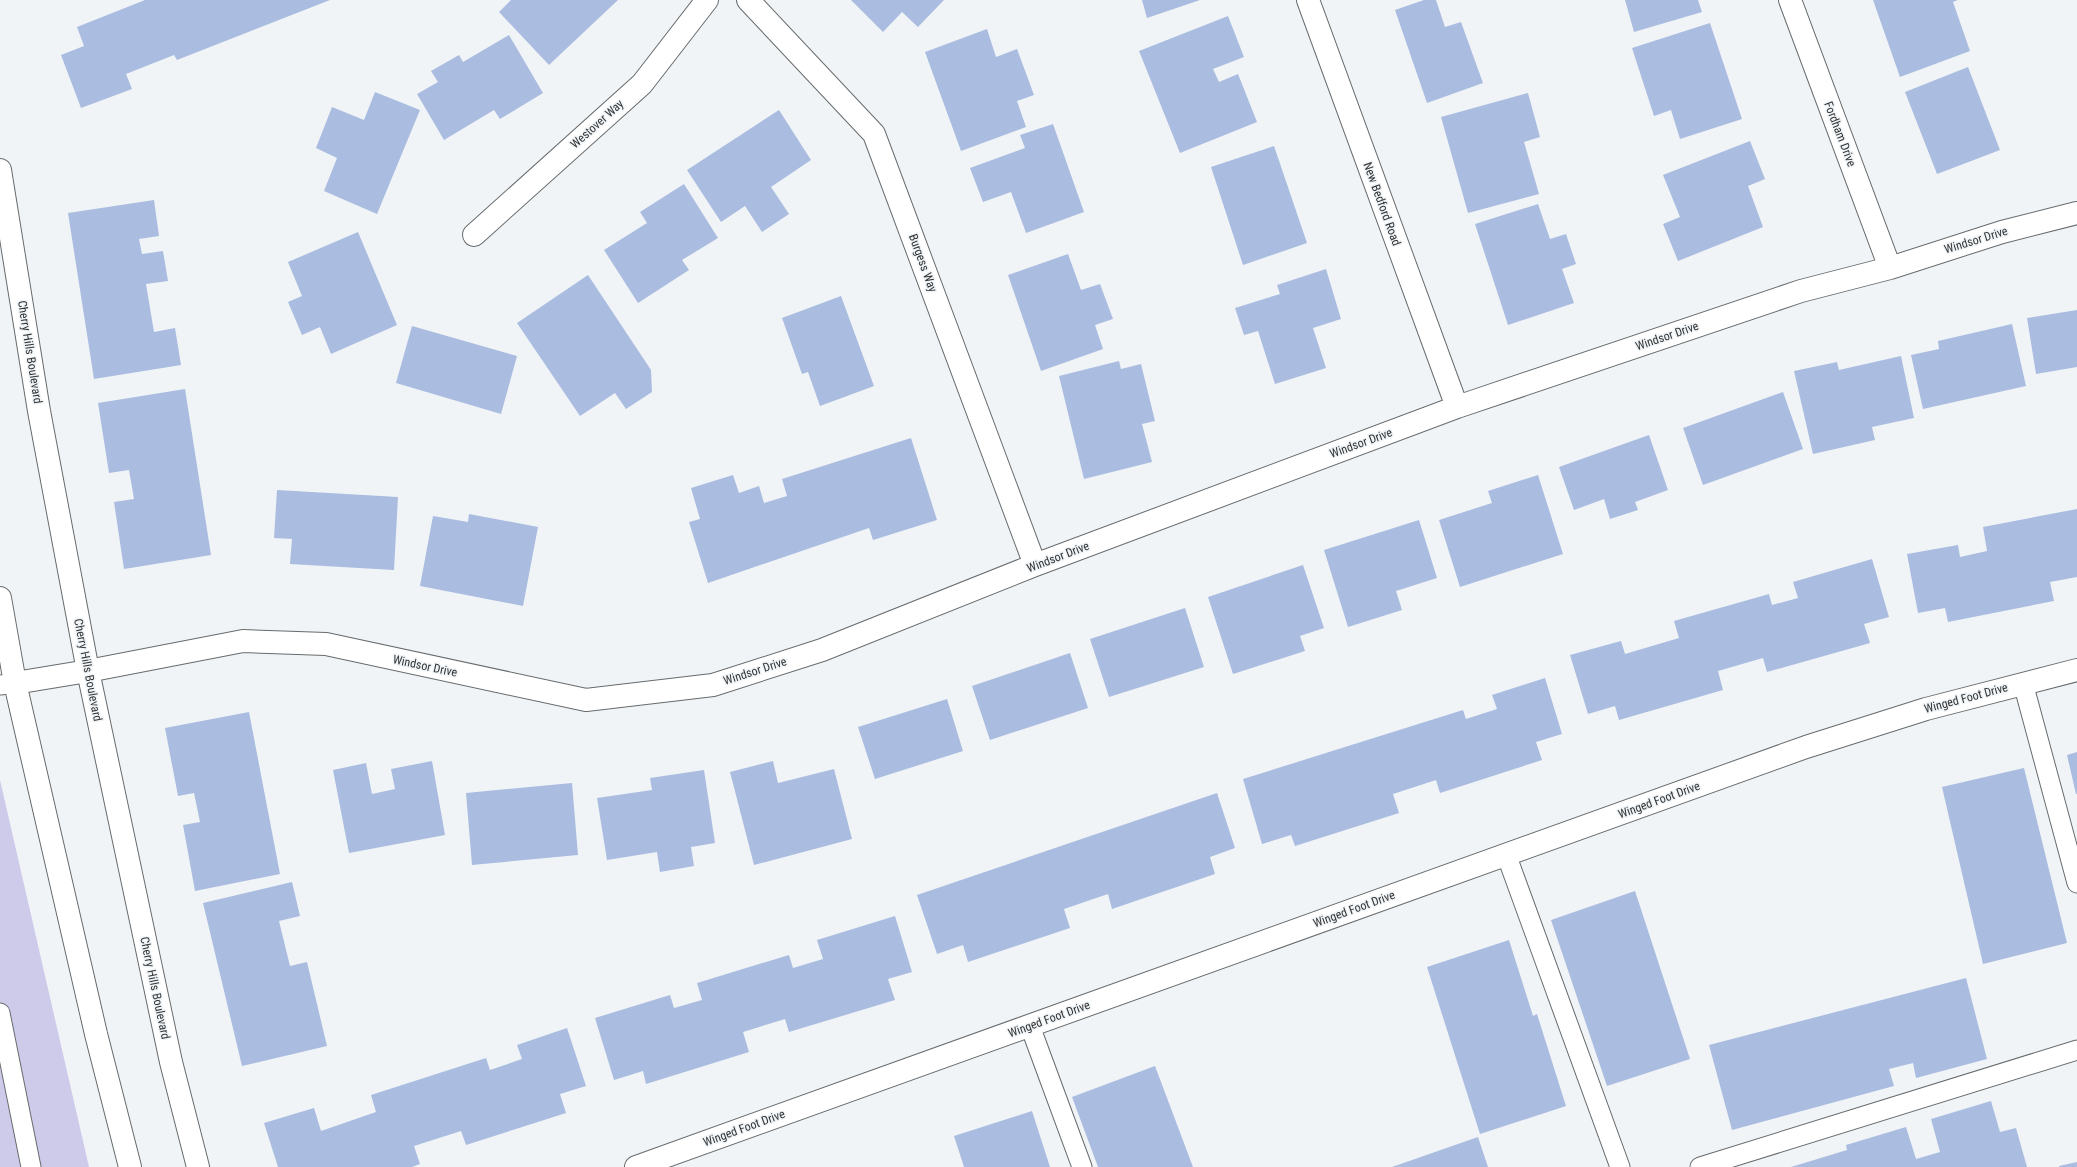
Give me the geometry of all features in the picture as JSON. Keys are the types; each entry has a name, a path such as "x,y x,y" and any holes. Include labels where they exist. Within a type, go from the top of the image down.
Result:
{"street":[{"name":"Westover Way","path":"474,235 642,84 707,0"},
{"name":"Burgess Way","path":"748,0 874,134 1035,565"},
{"name":"New Bedford Road","path":"1308,0 1457,407"},
{"name":"Fordham Drive","path":"1790,0 1890,268"},
{"name":"Cherry Hills Boulevard","path":"0,170 39,411 88,671 171,1062 198,1167"},
{"name":"Windsor Drive","path":"8,684 88,671 243,641 326,644 586,700 713,684 822,650 1035,565 1457,407 1801,291 1890,268 2002,232 2077,213"},
{"path":"0,598 8,684 130,1167"},
{"name":"Winged Foot Drive","path":"636,1167 1806,747 1926,709 2077,670"}],"lane":[{"path":"2023,684 2077,883"},
{"path":"1506,854 1620,1167"},
{"path":"0,1013 31,1167"},
{"path":"1030,1026 1082,1167"},
{"path":"1700,1167 2077,1050"}],"shaded area":[{"path":"0,780 89,1167 0,1167"}],"building":[{"path":"145,0 330,0 177,60 174,55 126,74 132,89 81,108 61,55 84,46 77,27"},
{"path":"511,0 618,0 549,65 499,12"},
{"path":"851,0 944,0 918,27 902,12 883,32"},
{"path":"1142,0 1200,0 1147,18"},
{"path":"1424,0 1436,0 1445,27 1461,22 1483,83 1427,103 1395,10"},
{"path":"1625,0 1698,0 1702,12 1634,32"},
{"path":"1873,0 1958,0 1953,2 1970,51 1900,77"},
{"path":"1228,16 1244,57 1213,69 1219,82 1238,74 1257,122 1180,153 1139,51"},
{"path":"1710,23 1742,119 1680,139 1671,110 1654,116 1632,48"},
{"path":"987,29 996,57 1017,49 1034,95 1017,101 1026,127 961,151 925,52"},
{"path":"509,35 543,93 500,119 494,110 444,140 417,94 438,82 431,71 459,55 463,62"},
{"path":"1968,67 2000,150 1937,174 1905,92"},
{"path":"375,92 420,110 377,214 324,191 337,158 316,148 332,107 364,120"},
{"path":"1528,93 1540,137 1524,142 1539,194 1468,213 1441,117"},
{"path":"779,110 811,160 771,187 789,214 762,232 745,206 721,222 687,170"},
{"path":"1053,124 1084,212 1026,233 1011,192 983,202 970,168 1025,148 1020,135"},
{"path":"1750,141 1765,179 1748,186 1763,227 1678,261 1663,224 1680,217 1663,175"},
{"path":"1274,146 1307,243 1243,265 1211,167"},
{"path":"684,184 718,238 682,260 689,270 638,303 604,250 647,223 640,212"},
{"path":"154,200 159,236 139,239 142,254 163,251 168,281 146,284 154,332 175,328 181,365 94,379 68,213"},
{"path":"1538,204 1550,239 1566,234 1576,264 1562,269 1574,303 1508,325 1475,224"},
{"path":"358,232 397,325 331,354 320,327 302,335 288,302 302,296 288,262"},
{"path":"1068,254 1081,290 1100,284 1113,319 1095,325 1103,349 1041,371 1008,275"},
{"path":"1326,269 1341,319 1313,328 1326,368 1275,384 1258,331 1244,335 1235,308 1280,294 1277,285"},
{"path":"588,275 651,370 652,392 626,409 615,393 580,416 517,323"},
{"path":"841,296 874,386 820,406 808,372 802,374 782,318"},
{"path":"2077,310 2077,367 2036,374 2027,318"},
{"path":"2012,324 2026,386 1923,409 1911,355 1939,349 1938,341"},
{"path":"412,326 517,356 501,414 396,383"},
{"path":"1901,356 1914,418 1872,427 1875,440 1813,454 1794,371 1837,362 1839,370"},
{"path":"1119,361 1121,369 1141,364 1155,421 1142,424 1152,462 1084,479 1059,376"},
{"path":"185,389 211,555 124,569 114,502 134,499 129,470 109,473 98,403"},
{"path":"1783,392 1803,449 1703,485 1683,428"},
{"path":"1649,435 1668,490 1635,502 1638,510 1610,519 1604,499 1574,510 1559,467"},
{"path":"911,438 937,520 873,540 869,528 708,583 689,522 700,519 691,488 733,475 739,493 759,486 764,503 787,496 782,479"},
{"path":"1538,475 1563,554 1460,587 1439,520 1492,503 1488,491"},
{"path":"277,490 398,497 394,570 290,564 292,539 274,538"},
{"path":"2077,509 2077,577 2050,582 2054,601 1948,622 1945,608 1918,613 1907,554 1958,545 1960,557 1987,551 1983,527"},
{"path":"469,514 538,527 523,606 420,586 433,516 468,522"},
{"path":"1419,520 1437,578 1396,591 1402,610 1348,627 1324,550"},
{"path":"1872,559 1889,617 1864,624 1870,643 1767,672 1763,658 1718,671 1723,690 1619,720 1615,706 1588,714 1570,655 1621,641 1625,654 1679,638 1674,621 1769,594 1772,605 1798,598 1793,582"},
{"path":"1303,565 1324,628 1300,636 1305,651 1233,674 1208,597"},
{"path":"1185,608 1204,667 1109,697 1090,639"},
{"path":"1070,653 1088,708 990,740 972,686"},
{"path":"1545,678 1562,734 1536,742 1542,760 1440,793 1436,780 1393,794 1399,813 1295,846 1291,835 1262,844 1243,779 1463,710 1466,719 1497,709 1492,695"},
{"path":"947,699 963,751 875,779 858,727"},
{"path":"249,712 280,874 195,891 183,825 200,822 194,793 178,796 165,728"},
{"path":"2077,752 2077,794 2076,794 2067,755"},
{"path":"432,761 445,835 349,853 333,770 366,763 372,794 395,789 391,769"},
{"path":"773,761 778,783 834,769 852,839 754,865 730,772"},
{"path":"2024,768 2067,943 1983,964 1942,787"},
{"path":"704,770 715,843 691,847 694,866 660,872 657,852 607,860 597,798 652,790 650,778"},
{"path":"572,783 578,855 472,865 466,793"},
{"path":"1217,793 1235,848 1210,857 1215,874 1112,909 1108,894 1064,909 1070,928 968,962 963,945 937,954 917,895"},
{"path":"292,882 300,916 279,921 290,966 307,962 327,1046 242,1066 203,903"},
{"path":"1635,891 1690,1059 1607,1086 1551,920"},
{"path":"895,916 912,972 888,979 895,1000 789,1032 785,1019 743,1032 749,1052 646,1084 643,1071 614,1080 595,1018 670,995 674,1008 702,1000 697,983 789,955 793,968 823,959 817,940"},
{"path":"1509,940 1533,1016 1537,1014 1566,1106 1480,1134 1427,967"},
{"path":"1966,978 1987,1059 1916,1078 1913,1063 1889,1069 1894,1086 1732,1130 1709,1045"},
{"path":"567,1028 586,1086 560,1094 566,1113 466,1145 461,1131 414,1146 420,1164 412,1167 278,1167 264,1123 314,1108 321,1131 376,1112 371,1095 486,1058 490,1070 522,1059 517,1045"},
{"path":"1155,1066 1193,1167 1098,1167 1072,1097"},
{"path":"1991,1101 2000,1132 2016,1128 2027,1167 1791,1167 1847,1150 1846,1145 1906,1127 1916,1159 1940,1152 1931,1119"},
{"path":"1032,1111 1050,1167 964,1167 954,1136"},
{"path":"1478,1137 1488,1167 1392,1167"},
{"path":"2077,1162 2077,1167 2059,1167 2059,1166"}]}
